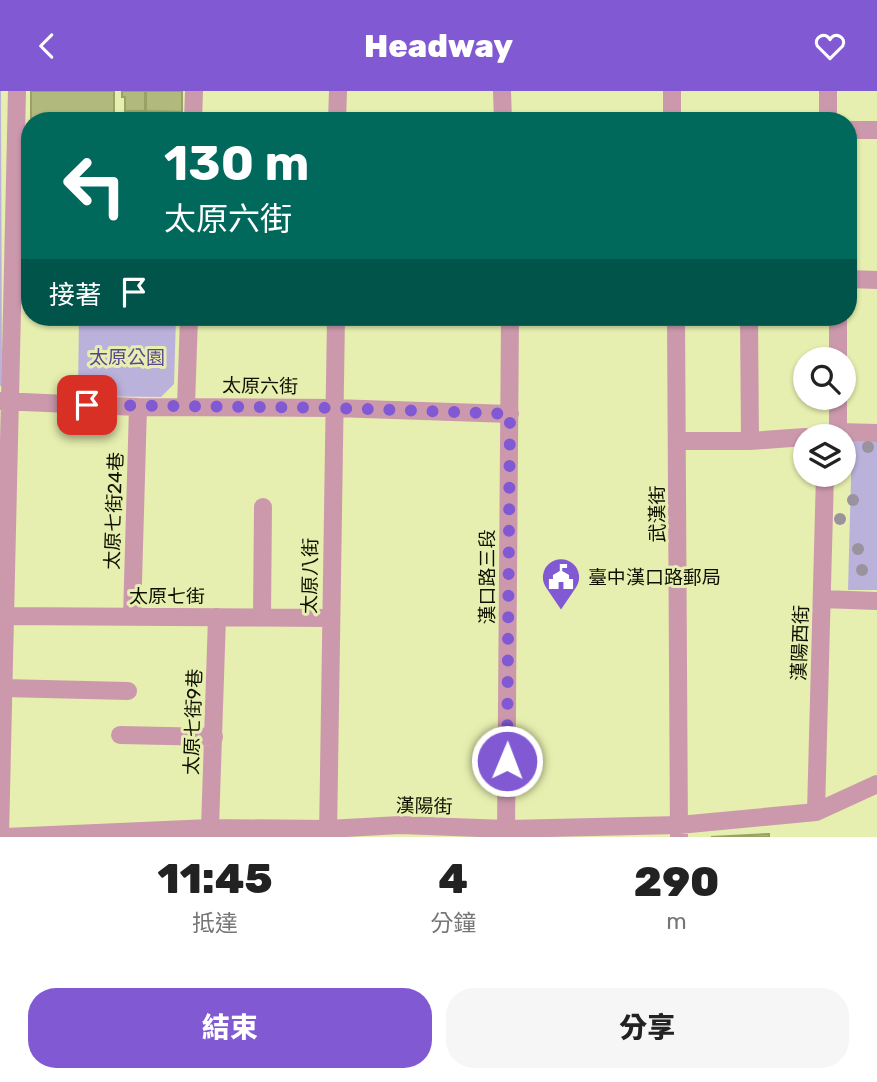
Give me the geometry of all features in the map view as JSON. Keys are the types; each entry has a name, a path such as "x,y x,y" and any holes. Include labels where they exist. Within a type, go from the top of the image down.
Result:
{"street":[{"path":"3,837 5,401 21,219 17,91"},
{"path":"193,112 194,91"},
{"path":"337,112 338,91"},
{"path":"502,91 503,112"},
{"path":"672,91 673,112"},
{"path":"828,91 828,112"},
{"path":"857,129 877,130"},
{"path":"857,279 877,279"},
{"path":"186,406 189,326"},
{"name":"太原八街","path":"328,833 335,326"},
{"name":"漢口路三段","path":"506,833 510,326"},
{"name":"武漢街","path":"676,326 679,831"},
{"path":"749,326 750,441"},
{"path":"838,326 838,347"},
{"name":"太原六街","path":"5,401 138,407 335,408 510,414"},
{"name":"太原七街24巷","path":"132,617 138,407"},
{"path":"856,433 877,433"},
{"path":"678,441 793,438"},
{"name":"漢陽西街","path":"816,812 825,487"},
{"path":"262,617 263,507"},
{"path":"822,599 877,601"},
{"name":"太原七街","path":"4,616 330,618"},
{"name":"太原七街9巷","path":"210,828 217,617"},
{"path":"2,688 128,691"},
{"path":"120,735 214,737"},
{"name":"漢陽街","path":"3,837 210,828 328,833 400,825 506,833 679,831 816,812 877,784"}],"green space":[{"path":"1,91 2,386 0,386"},
{"name":"太原公園","path":"79,326 176,326 174,384 161,397 78,396"},
{"path":"856,441 877,442 877,590 848,590 851,487 856,487"}],"building":[{"path":"31,91 114,91 114,112 31,112"},
{"path":"122,91 145,91 145,111 125,111"},
{"path":"146,91 182,91 182,112 146,111"},
{"path":"769,834 769,837 711,837"}],"place":[{"name":"臺中漢口路郵局","path":"561,611"}],"route":[{"path":"87,405 335,408 510,414 507,761"}]}
